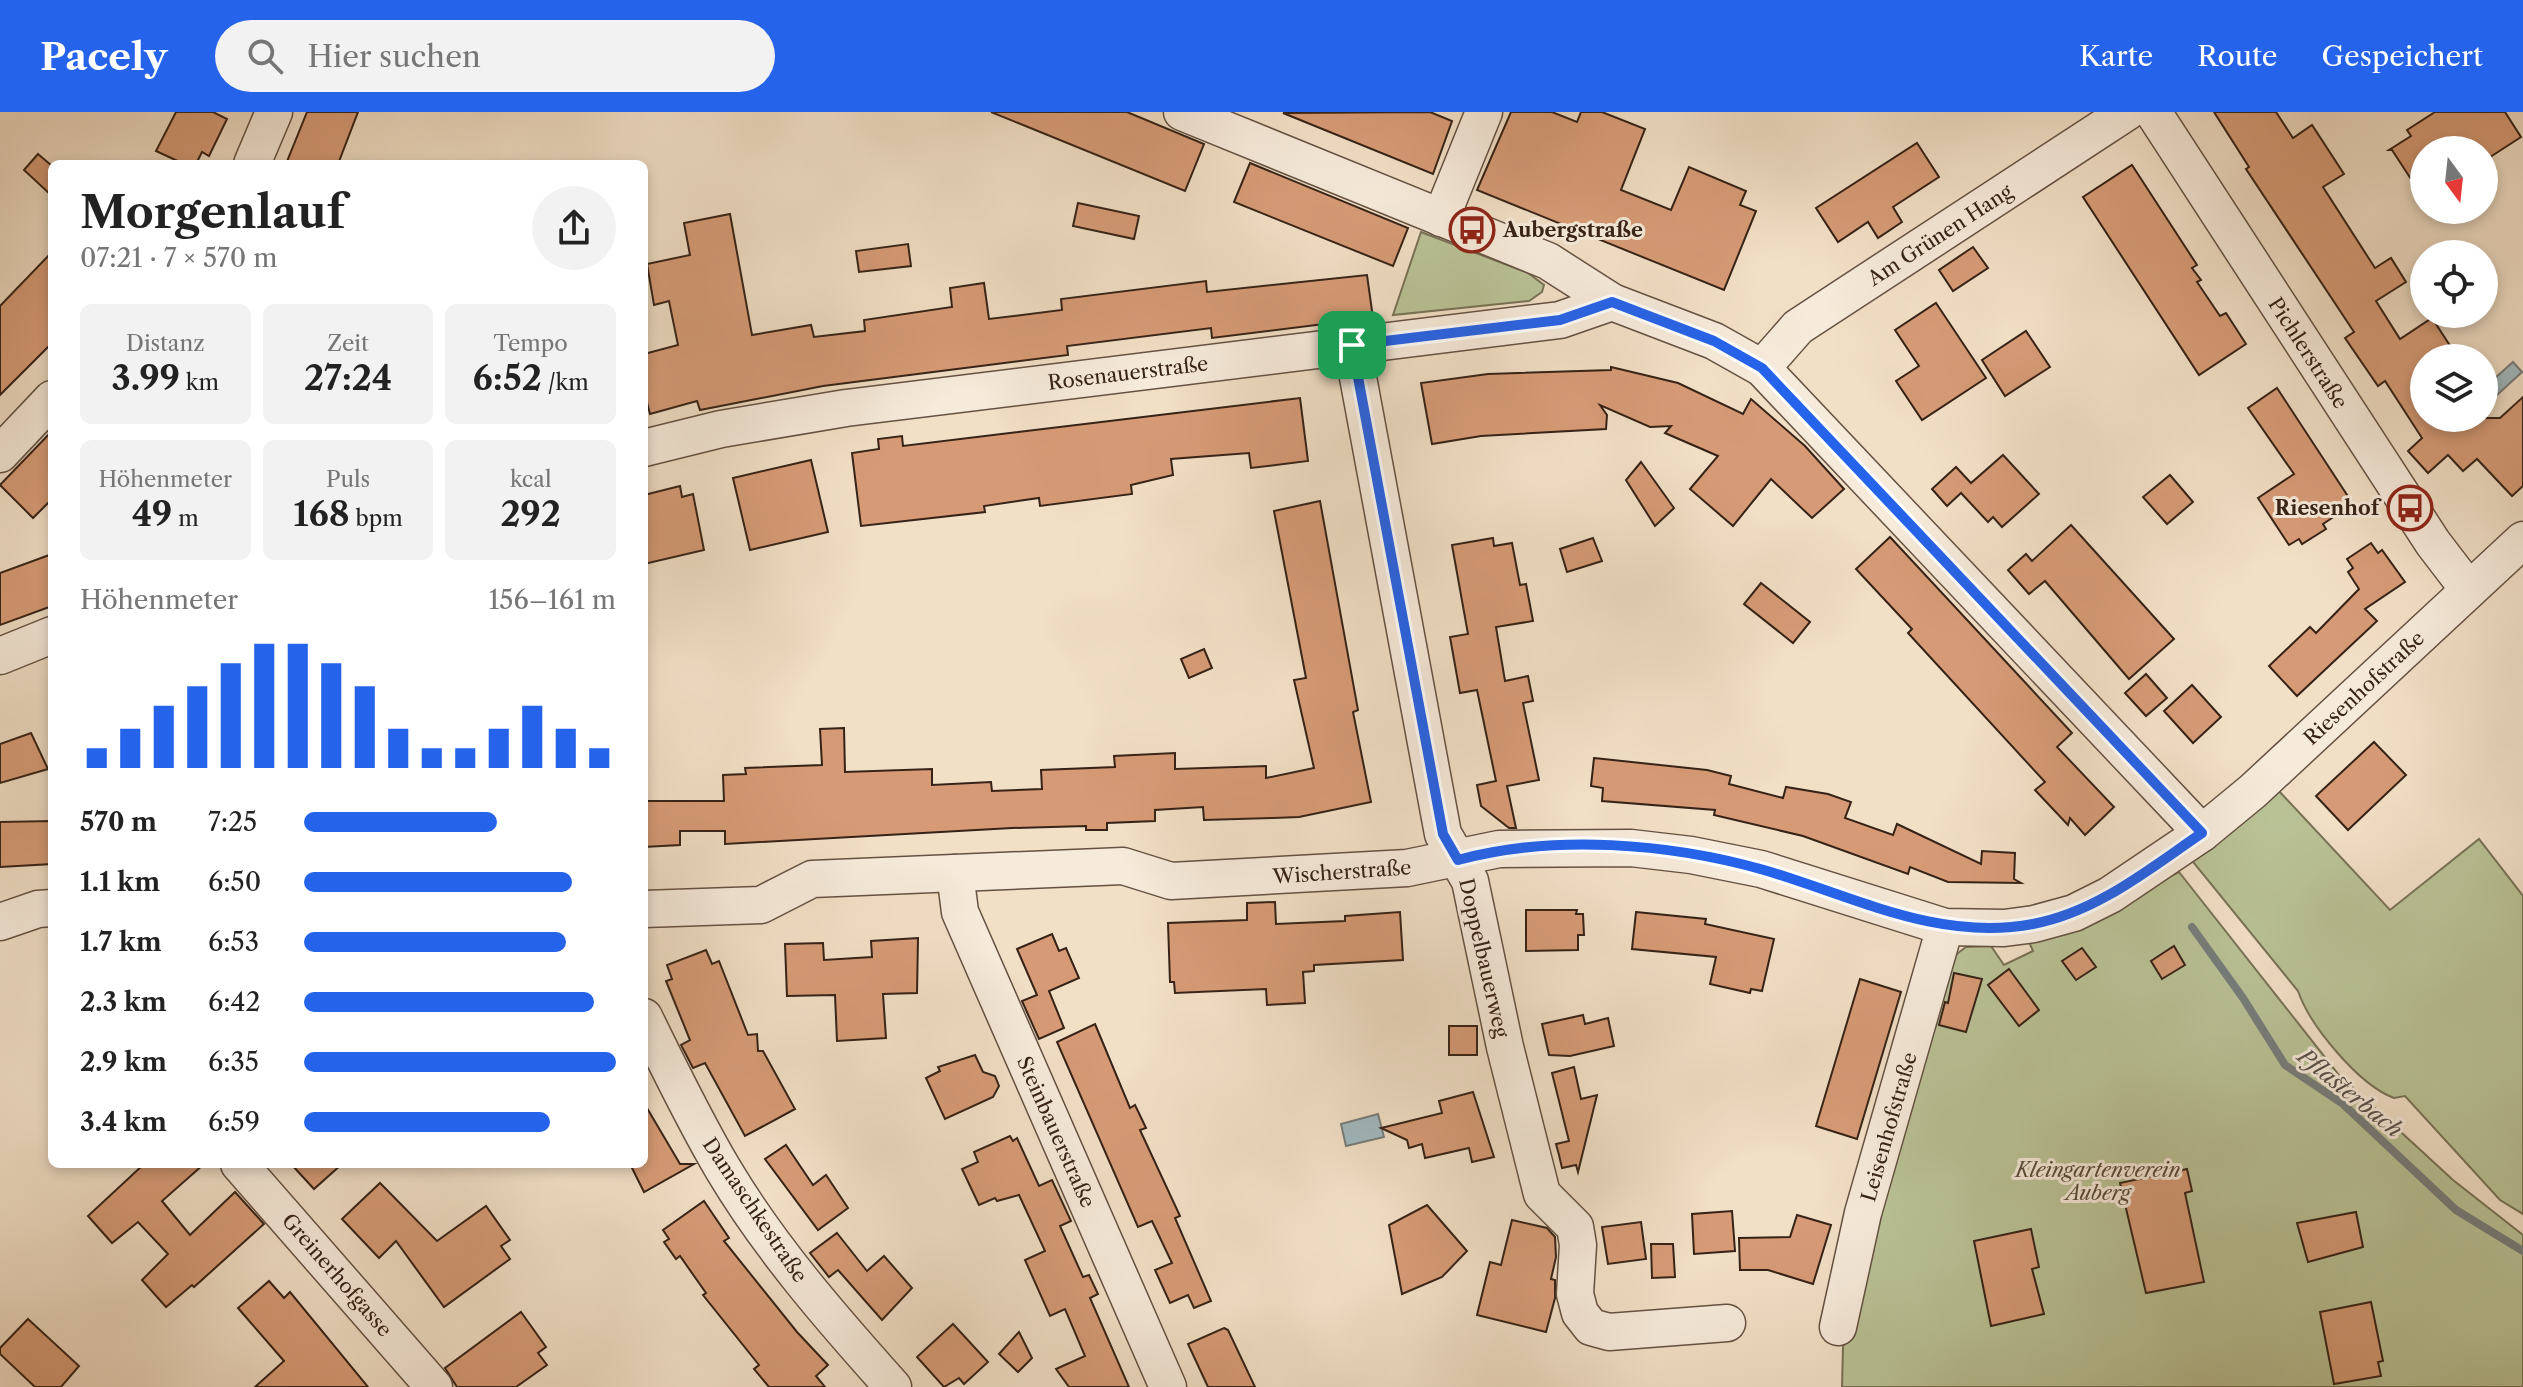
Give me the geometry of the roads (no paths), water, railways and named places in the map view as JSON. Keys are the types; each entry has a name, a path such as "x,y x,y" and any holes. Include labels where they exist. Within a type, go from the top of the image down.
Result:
{"street":[{"path":"254,160 274,112"},
{"path":"1182,112 1548,261 1612,302 1714,341 1762,368 2202,833"},
{"path":"1441,218 1484,112"},
{"name":"Am Grünen Hang","path":"1762,368 1798,327 2127,112"},
{"name":"Pichlerstraße","path":"2153,112 2433,543 2469,590"},
{"name":"Rosenauerstraße","path":"648,447 721,429 846,408 1560,320 1612,302"},
{"name":"Doppelbauerweg","path":"1352,345 1443,834 1470,881 1505,1047 1542,1194 1575,1227 1578,1245 1575,1294 1580,1313 1591,1327 1609,1332 1727,1323"},
{"path":"0,454 48,403"},
{"name":"Riesenhofstraße","path":"2202,833 2253,791 2523,540"},
{"path":"0,656 48,637"},
{"name":"Wischerstraße","path":"648,909 761,905 812,879 1123,866 1171,881 1306,876 1458,860 1499,849 1561,846 1691,855 1761,869 1945,927 2004,928 2074,913 2110,895 2202,833"},
{"name":"Steinbauerstraße","path":"955,873 960,912 1168,1387"},
{"path":"0,922 48,908"},
{"name":"Leisenhofstraße","path":"1838,1327 1863,1213 1945,927"},
{"name":"Damaschkestraße","path":"648,1025 684,1101 733,1186 781,1254 893,1387"},
{"name":"Greinerhofgasse","path":"242,1168 434,1387"}],"water":[{"path":"2513,362 2522,372 2498,394 2498,375"},
{"path":"1378,1114 1384,1137 1346,1146 1341,1124"}],"waterway":[{"name":"Pflasterbach","path":"2192,927 2243,998 2285,1065 2343,1104 2456,1210 2523,1251"}],"place":[{"name":"Aubergstraße","path":"1472,230"},
{"name":"Riesenhof","path":"2410,508"}],"park label":[{"name":"Kleingartenverein Auberg","path":"2098,1182"}]}
